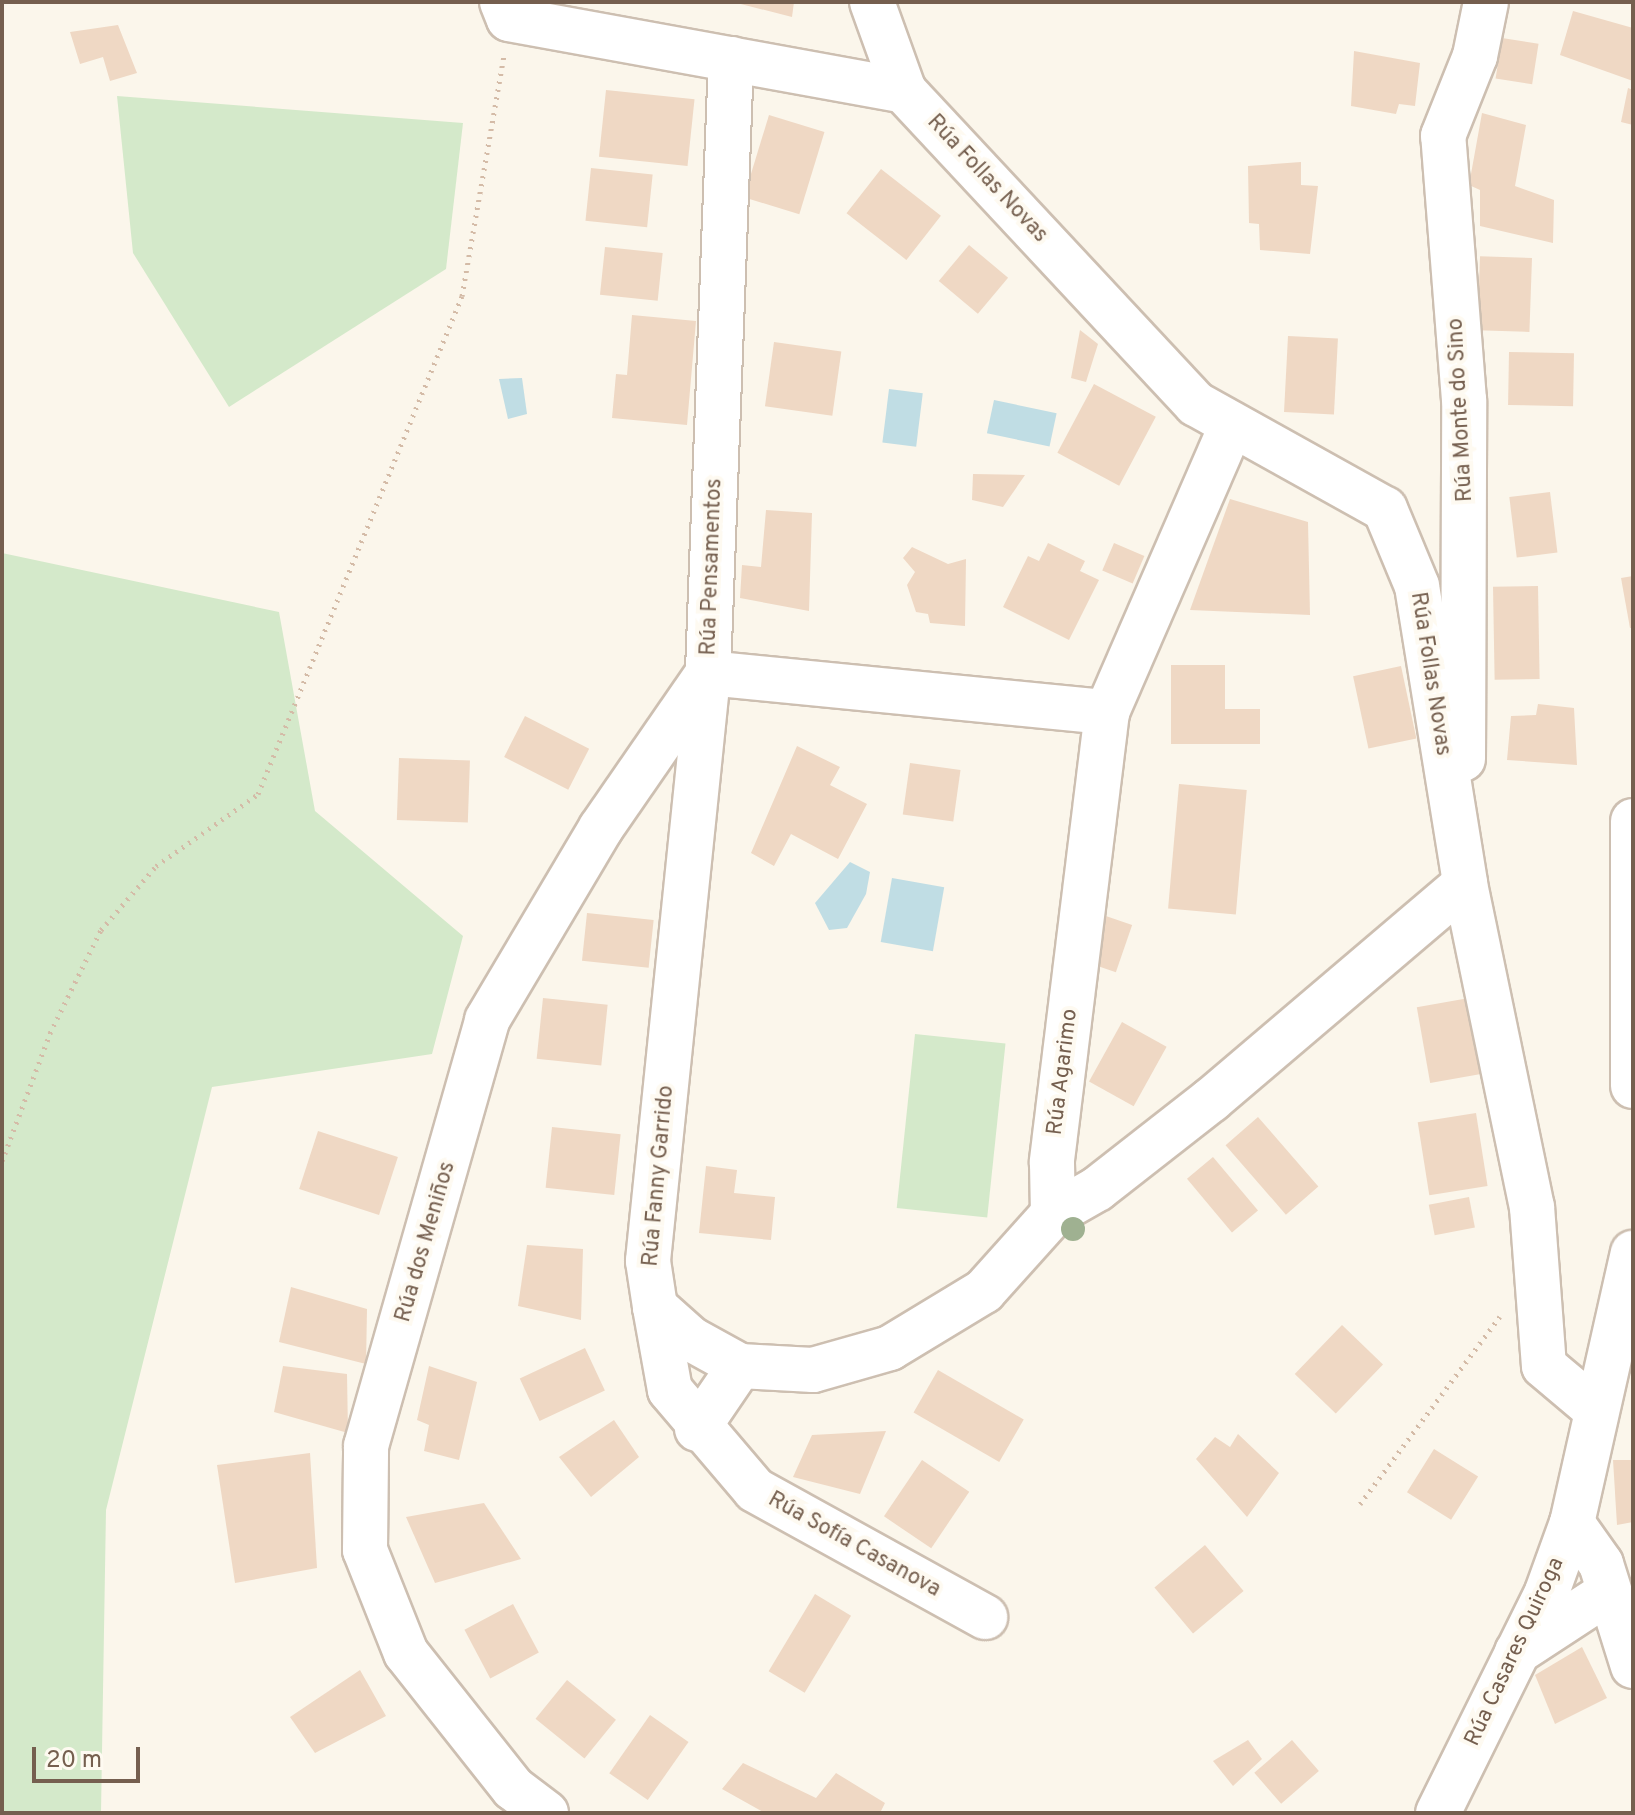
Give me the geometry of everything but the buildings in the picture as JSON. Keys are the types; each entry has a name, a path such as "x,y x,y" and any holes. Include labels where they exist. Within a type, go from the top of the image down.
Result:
{"street":[{"name":"Rúa Follas Novas","path":"872,2 904,91 1196,404 1230,429 1352,484 1385,509 1417,586 1465,884 1532,1207 1544,1366 1594,1408"},
{"name":"Rúa Monte do Sino","path":"1455,825 1468,630 1464,400 1443,136 1475,56 1486,2"},
{"path":"510,8 731,59 904,91"},
{"name":"Rúa Pensamentos","path":"731,59 708,673 1107,712"},
{"name":"Rúa Agarimo","path":"1053,1214 1052,1163 1107,712 1230,429"},
{"name":"Rúa Fanny Garrido","path":"655,1307 648,1261 708,673"},
{"name":"Rúa dos Meniños","path":"546,1813 513,1788 406,1653 365,1550 366,1446 487,1020 601,828 708,673"},
{"path":"1633,821 1633,1086"},
{"path":"655,1307 691,1339 740,1366 813,1370 890,1348 984,1291 1053,1214 1097,1189 1211,1100 1465,884"},
{"name":"Rúa Casares Quiroga","path":"1438,1813 1515,1653 1572,1523 1594,1408 1633,1253"},
{"name":"Rúa Sofía Casanova","path":"655,1307 670,1390 697,1429 755,1490 985,1617"},
{"path":"697,1429 740,1366"},
{"path":"1572,1523 1614,1569 1633,1666"},
{"path":"1515,1653 1614,1569"}],"path":[{"path":"2,1161 50,1033 101,930 156,866 258,794 462,296 510,8"},
{"path":"1360,1504 1537,1267"}],"green space":[{"path":"117,96 463,123 446,269 229,407 133,253"},
{"path":"2,553 279,612 315,811 463,936 432,1054 212,1087 106,1510 101,1813 2,1813"},
{"path":"915,1034 1006,1044 987,1218 897,1208"}],"water":[{"path":"522,378 527,414 508,419 499,379"},
{"path":"889,389 923,393 916,447 882,443"},
{"path":"994,400 1057,413 1050,447 987,433"},
{"path":"850,862 870,872 866,894 847,928 829,930 815,903"},
{"path":"892,878 944,887 933,951 881,942"}]}
